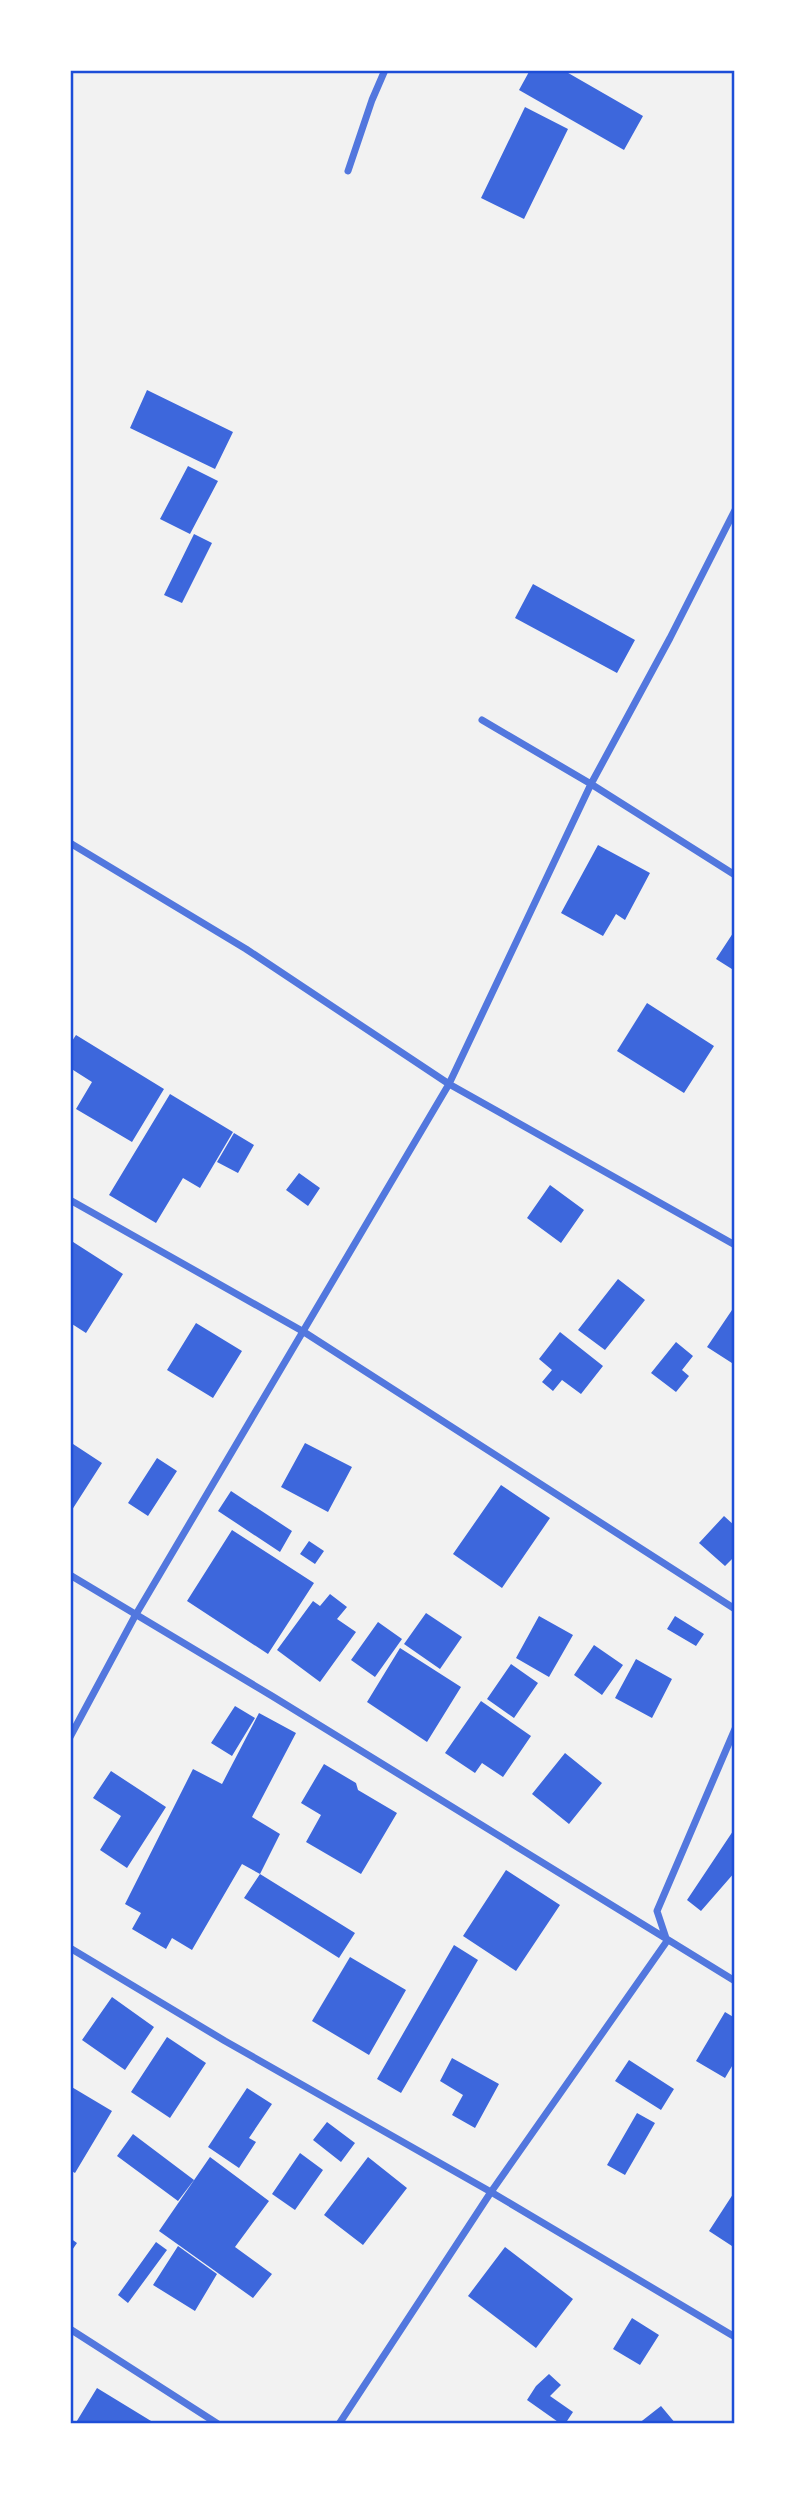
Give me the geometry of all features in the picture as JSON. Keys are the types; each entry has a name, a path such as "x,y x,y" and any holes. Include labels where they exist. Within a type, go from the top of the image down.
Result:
{"street":[{"path":"348,171 385,70"},
{"path":"70,1737 135,1616 449,1084 591,784 735,510"},
{"path":"482,720 591,784 735,875"},
{"path":"70,843 246,949 449,1084 735,1245"},
{"path":"70,1200 304,1332 735,1609"},
{"path":"70,1575 735,1981"},
{"path":"667,1941 657,1911 735,1729"},
{"path":"339,2424 491,2192 667,1941"},
{"path":"70,1948 735,2337"},
{"path":"70,2329 218,2424"}],"building":[{"path":"530,70 563,70 643,116 624,150 519,90"},
{"path":"525,107 568,129 524,219 481,198"},
{"path":"147,390 233,432 215,469 130,428"},
{"path":"188,466 218,481 190,534 160,519"},
{"path":"194,534 212,543 182,603 164,595"},
{"path":"533,584 635,640 617,673 515,618"},
{"path":"598,845 650,873 625,920 616,914 603,936 561,913"},
{"path":"735,930 735,971 716,959"},
{"path":"647,1003 714,1046 684,1093 617,1051"},
{"path":"76,1035 164,1089 132,1142 76,1109 92,1082 70,1068 70,1044"},
{"path":"170,1094 233,1132 200,1188 183,1178 156,1223 109,1195"},
{"path":"234,1133 254,1145 238,1173 217,1162"},
{"path":"299,1173 320,1188 308,1206 286,1190"},
{"path":"550,1185 584,1210 561,1243 527,1218"},
{"path":"70,1240 123,1274 86,1333 72,1324 70,1327"},
{"path":"618,1279 645,1300 605,1350 578,1330"},
{"path":"732,1310 735,1312 735,1365 707,1347"},
{"path":"196,1323 242,1351 213,1398 167,1370"},
{"path":"560,1332 603,1366 581,1394 562,1380 553,1391 542,1382 552,1370 539,1359"},
{"path":"676,1342 693,1356 682,1370 689,1376 676,1392 651,1373"},
{"path":"70,1442 102,1463 70,1513"},
{"path":"305,1443 352,1467 328,1512 281,1487"},
{"path":"157,1458 177,1471 148,1516 128,1503"},
{"path":"501,1485 550,1518 502,1588 453,1554"},
{"path":"231,1491 292,1531 280,1552 218,1511"},
{"path":"724,1516 735,1526 735,1556 725,1566 699,1543"},
{"path":"232,1530 314,1583 268,1654 187,1601"},
{"path":"309,1541 324,1551 315,1564 300,1554"},
{"path":"330,1594 347,1607 337,1619 356,1632 320,1682 277,1650 313,1601 320,1606"},
{"path":"426,1613 462,1637 440,1669 404,1644"},
{"path":"539,1616 573,1635 549,1677 516,1658"},
{"path":"675,1616 704,1634 696,1646 667,1629"},
{"path":"378,1622 402,1639 375,1677 351,1660"},
{"path":"594,1645 623,1665 602,1695 574,1675"},
{"path":"400,1648 461,1687 427,1742 367,1702"},
{"path":"636,1659 672,1679 652,1718 615,1698"},
{"path":"511,1664 538,1683 514,1718 487,1699"},
{"path":"481,1701 531,1736 503,1777 482,1763 475,1773 445,1753"},
{"path":"235,1706 255,1718 232,1756 211,1743"},
{"path":"259,1713 296,1733 252,1817 280,1834 260,1874 242,1864 192,1950 172,1938 166,1949 132,1929 141,1913 125,1904 193,1769 222,1784"},
{"path":"565,1753 602,1783 569,1824 532,1794"},
{"path":"324,1764 356,1783 358,1790 397,1813 361,1874 306,1842 321,1815 301,1803"},
{"path":"111,1771 166,1807 127,1868 100,1850 121,1816 93,1798"},
{"path":"735,1828 735,1872 701,1911 687,1900"},
{"path":"506,1870 560,1905 516,1971 463,1936"},
{"path":"260,1874 355,1933 339,1958 244,1898"},
{"path":"454,1945 478,1960 401,2093 377,2079"},
{"path":"350,1957 406,1990 369,2055 312,2021"},
{"path":"112,1997 154,2027 125,2070 82,2040"},
{"path":"725,2012 735,2018 735,2061 725,2078 696,2061"},
{"path":"167,2037 206,2063 170,2118 131,2092"},
{"path":"452,2058 499,2084 475,2128 452,2115 463,2095 440,2081"},
{"path":"629,2060 674,2089 661,2110 615,2081"},
{"path":"70,2086 112,2111 75,2173 70,2170"},
{"path":"247,2088 272,2104 249,2138 256,2142 239,2168 208,2147"},
{"path":"637,2113 655,2123 625,2175 607,2165"},
{"path":"327,2122 355,2143 341,2162 313,2140"},
{"path":"133,2134 194,2180 178,2201 117,2156"},
{"path":"300,2153 323,2170 295,2210 272,2194"},
{"path":"210,2157 269,2201 235,2247 272,2274 253,2298 159,2231"},
{"path":"368,2157 407,2188 363,2245 324,2215"},
{"path":"735,2191 735,2248 709,2231"},
{"path":"70,2238 77,2243 70,2253"},
{"path":"156,2242 167,2250 128,2303 118,2295"},
{"path":"178,2246 217,2274 195,2311 153,2285"},
{"path":"505,2247 573,2299 536,2348 468,2296"},
{"path":"632,2318 659,2335 640,2365 613,2349"},
{"path":"549,2374 561,2385 550,2396 573,2412 565,2424 561,2424 527,2400 536,2386"},
{"path":"97,2388 156,2424 75,2424"},
{"path":"661,2406 676,2424 638,2424"}]}
